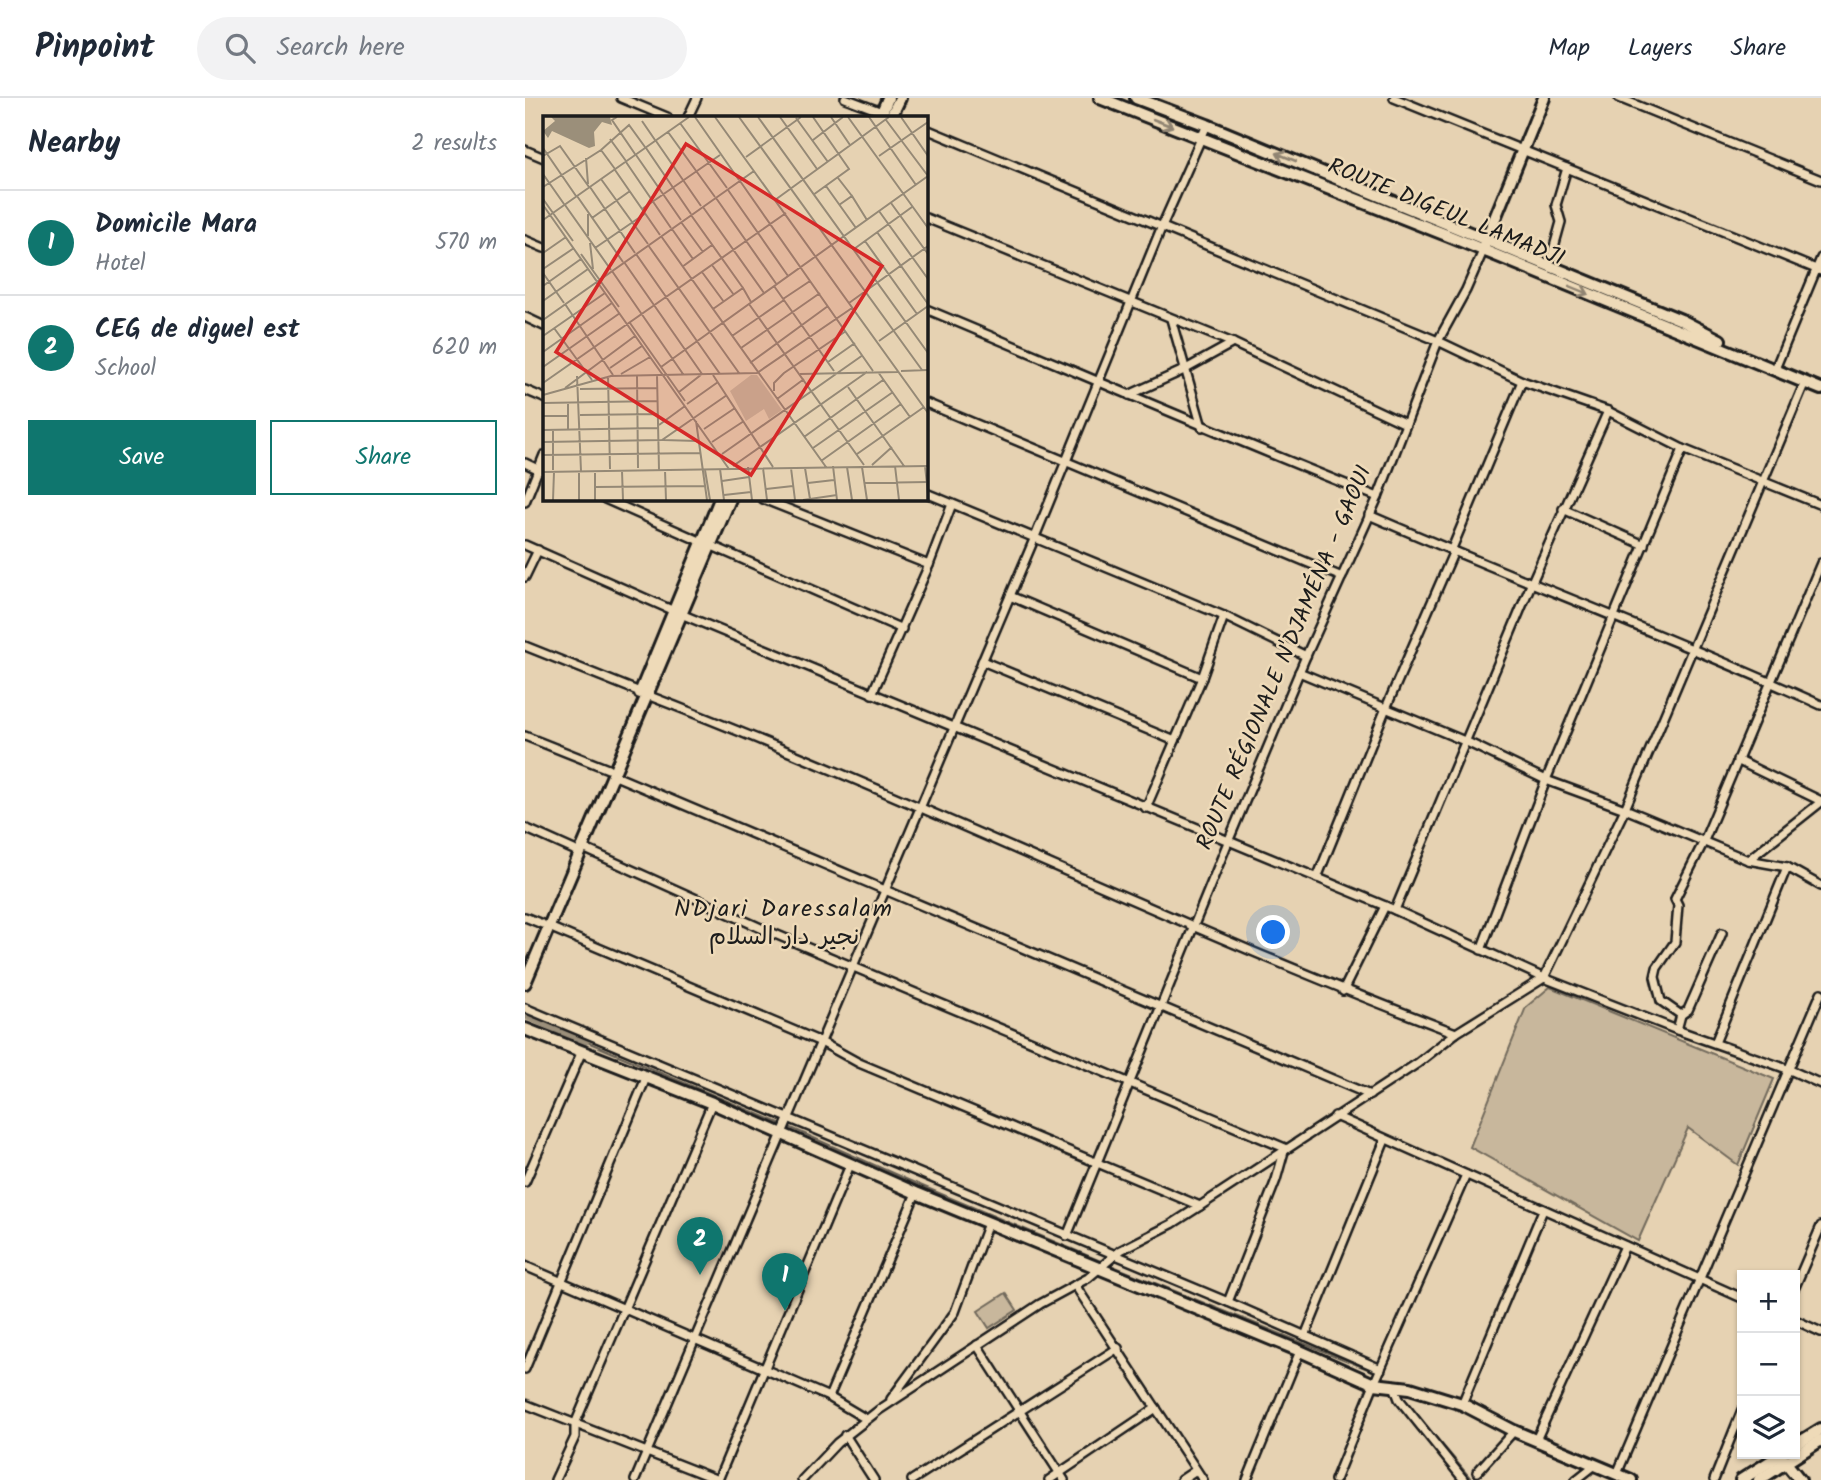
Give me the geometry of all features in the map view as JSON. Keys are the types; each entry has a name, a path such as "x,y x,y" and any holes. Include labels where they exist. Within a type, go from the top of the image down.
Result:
{"street":[{"path":"621,98 665,116"},
{"path":"688,116 697,98"},
{"path":"845,98 889,116"},
{"path":"888,98 889,116"},
{"path":"889,116 900,98"},
{"name":"ROUTE DIGEUL LAMADJI","path":"1100,98 1115,101 1202,138 1484,246 1549,265 1681,320 1775,369 1821,387"},
{"name":"ROUTE DIGEUL LAMADJI","path":"1136,98 1207,125 1484,246 1821,387"},
{"path":"1394,98 1819,270"},
{"name":"ROUTE RÉGIONALE N'DJAMÉNA - GAOUI","path":"1067,1236 1299,672 1378,498 1438,341 1465,290 1544,98"},
{"path":"1619,98 1637,101 1821,180"},
{"path":"635,1480 887,889 1067,461 1162,226 1207,125"},
{"path":"927,129 1438,341 1522,381 1608,411 1683,449 1821,505"},
{"path":"525,150 543,158"},
{"path":"1549,265 1561,222 1556,205 1567,168"},
{"path":"927,218 1233,343 1406,424"},
{"path":"525,240 543,248"},
{"path":"1775,369 1819,270 1821,258"},
{"path":"927,309 1202,427 1378,498"},
{"path":"525,317 543,326"},
{"path":"1171,319 1202,427"},
{"path":"1129,395 1184,370 1233,343"},
{"path":"1317,877 1522,381"},
{"path":"802,1480 845,1435 886,1405 1051,1297 1101,1268 1113,1256 1200,1206 1418,1063 1456,1033 1544,978 1625,809 1805,382"},
{"path":"525,390 543,398"},
{"path":"927,403 1342,577"},
{"path":"1395,910 1563,509 1608,411"},
{"path":"1481,950 1546,780 1683,449"},
{"path":"525,463 542,470 525,502"},
{"path":"927,493 1224,616 1306,656"},
{"path":"607,500 902,629"},
{"path":"525,983 577,849 706,543 720,500"},
{"path":"706,543 729,500"},
{"path":"766,500 929,565"},
{"path":"872,694 929,565 952,504"},
{"path":"1563,509 1644,545"},
{"path":"1369,515 1821,705"},
{"path":"525,545 872,694 1395,910 1544,978 1821,1084"},
{"path":"525,577 538,550"},
{"path":"1681,1015 1661,1001 1655,977 1657,968 1675,942 1678,905 1675,899 1703,843 1821,563"},
{"path":"1010,596 1202,678"},
{"path":"1146,807 1202,678 1224,616"},
{"path":"525,646 920,808 1343,991 1456,1033"},
{"path":"982,661 1175,741"},
{"path":"1299,672 1467,742 1546,780 1625,809 1748,860 1787,867 1821,886"},
{"path":"525,736 1370,1094"},
{"path":"1737,760 1821,802 1748,860"},
{"path":"525,828 1285,1148"},
{"path":"1715,1043 1787,867"},
{"path":"1343,991 1385,906"},
{"path":"525,917 821,1042 859,1063 1200,1206"},
{"path":"525,965 546,925"},
{"path":"1677,1030 1681,1015 1688,1010 1722,933"},
{"path":"1617,1474 1821,993"},
{"path":"525,1008 1228,1302 1381,1369"},
{"path":"525,1029 712,1103 916,1193 1374,1384 1410,1388 1462,1404 1514,1431 1631,1480"},
{"path":"525,1182 582,1051"},
{"path":"525,1369 646,1078"},
{"path":"555,1480 575,1437 575,1424 712,1103"},
{"path":"1335,1116 1737,1295"},
{"path":"1305,1336 1385,1140"},
{"path":"1228,1302 1276,1180 1285,1148"},
{"path":"525,1404 718,1480 763,1368 851,1165"},
{"path":"1335,1480 1466,1175"},
{"path":"829,1397 916,1193"},
{"path":"1462,1404 1543,1210"},
{"path":"886,1405 955,1312 988,1223"},
{"path":"1800,1275 1821,1226"},
{"path":"1536,1440 1625,1246"},
{"path":"525,1266 829,1397 866,1419"},
{"path":"1075,1285 1203,1480"},
{"path":"1800,1323 1821,1332"},
{"path":"977,1345 1062,1477"},
{"path":"912,1480 1118,1348"},
{"path":"1247,1480 1300,1351"},
{"path":"1394,1386 1399,1399 1462,1479"},
{"path":"1049,1480 1062,1477 1156,1408"},
{"path":"1714,1480 1737,1422"},
{"path":"1800,1442 1821,1429"},
{"path":"1477,1472 1514,1431"},
{"path":"845,1435 874,1480"},
{"path":"1800,1449 1821,1440"},
{"path":"1741,1480 1778,1459"},
{"path":"1759,1480 1780,1459"},
{"path":"1784,1459 1800,1480"},
{"path":"1576,1480 1595,1465"},
{"path":"1181,1480 1196,1470"}],"shaded area":[{"path":"1550,987 1774,1079 1738,1165 1688,1128 1638,1241 1470,1147 1526,1007"},
{"path":"1006,1293 1017,1310 989,1328 978,1311"}],"waterway":[{"path":"525,1015 585,1041"},
{"path":"585,1041 784,1125"},
{"path":"789,1127 1103,1262"},
{"path":"1108,1264 1375,1372"},
{"path":"1408,1404 1472,1480"}],"place":[{"name":"CEG de diguel est","path":"700,1275"},
{"name":"Domicile Mara","path":"785,1311"}],"district":[{"name":"NDjari Daressalam نجير دار السلام","path":"784,923"}]}
